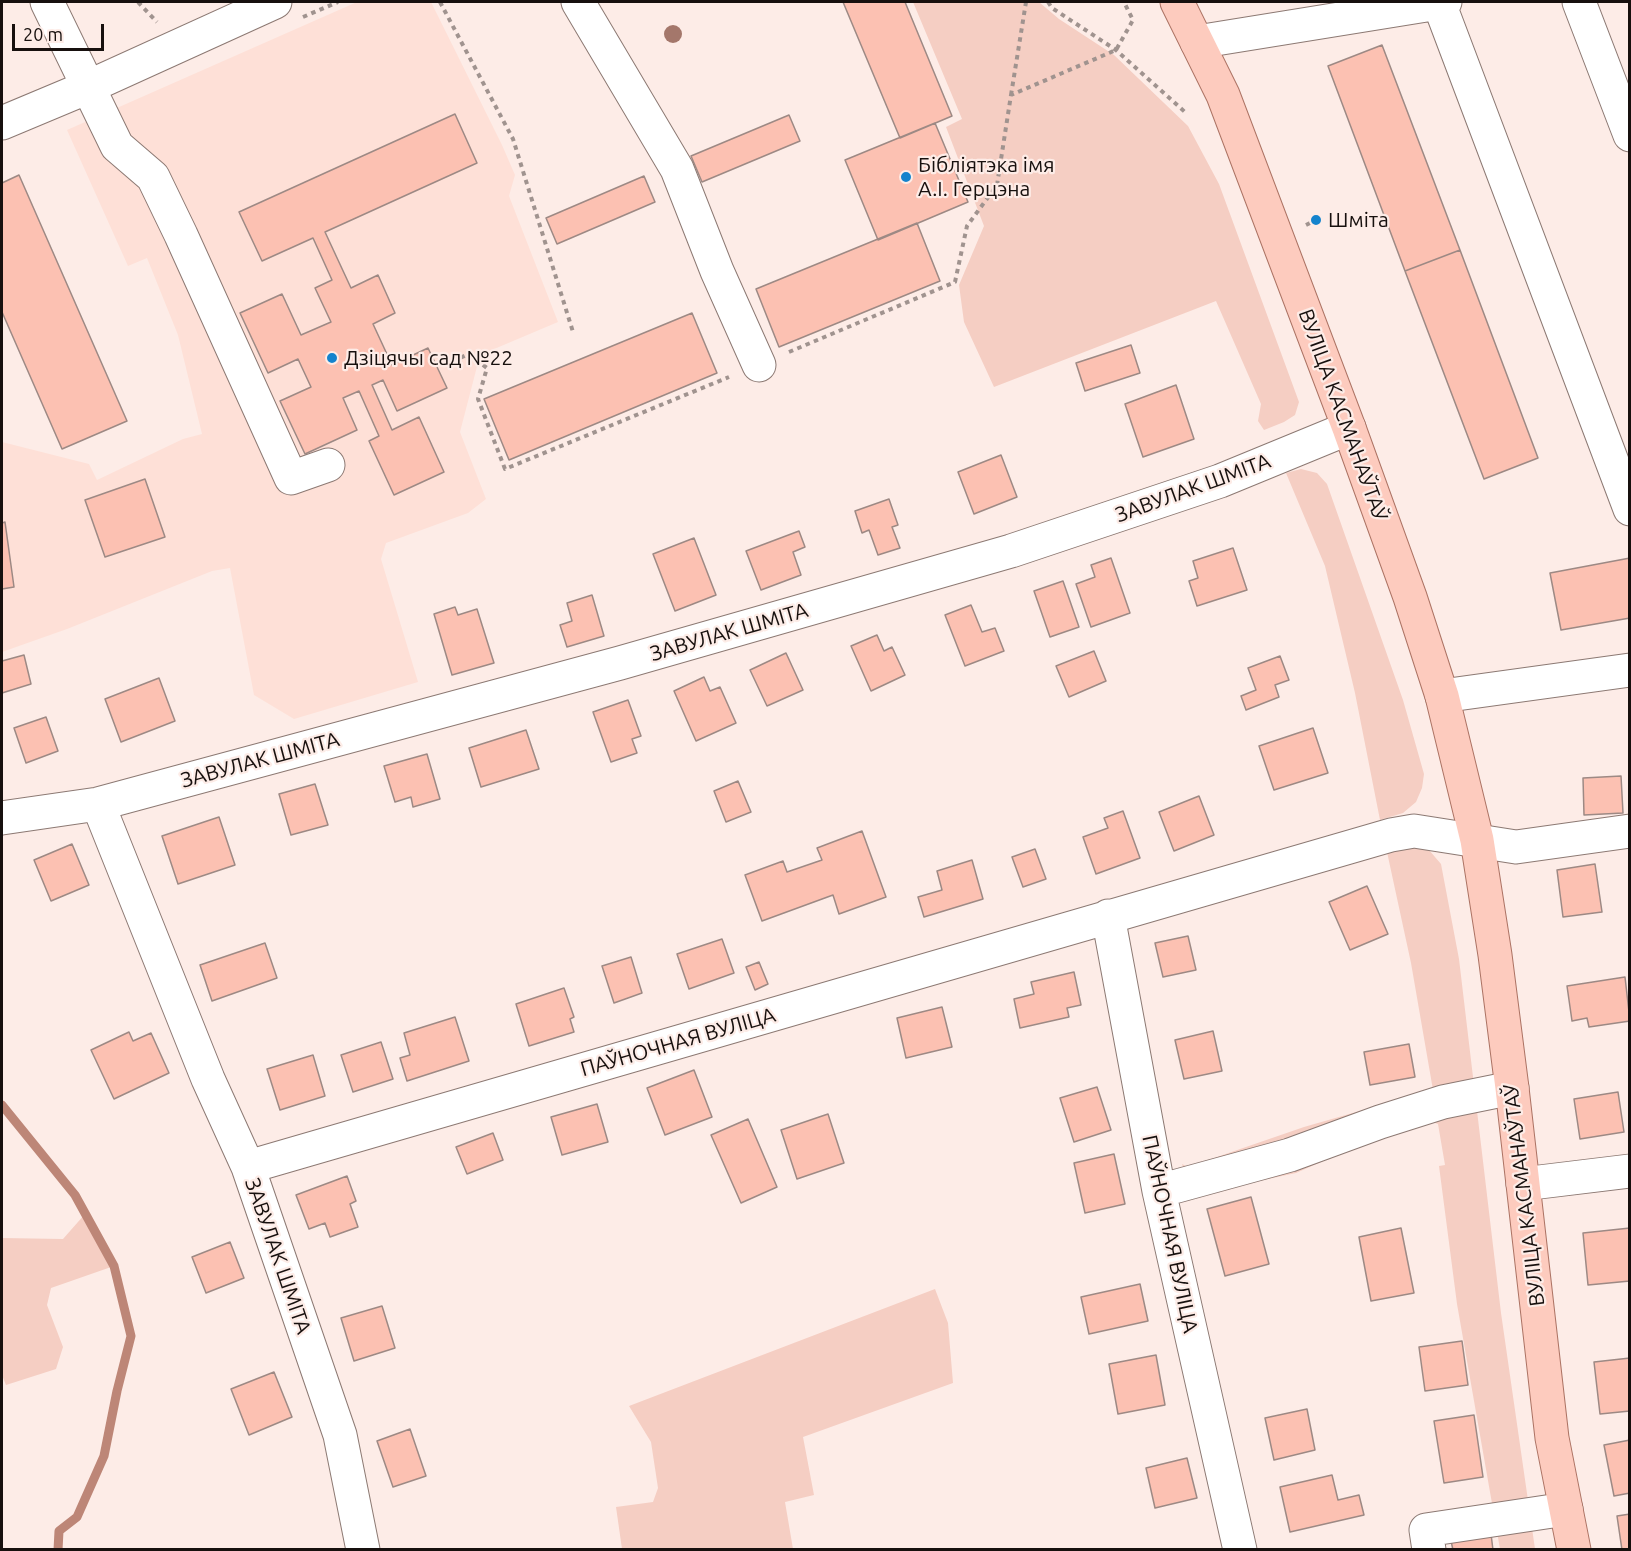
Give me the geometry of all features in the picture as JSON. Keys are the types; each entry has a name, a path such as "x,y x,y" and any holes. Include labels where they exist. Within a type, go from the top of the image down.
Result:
{"main road":[{"name":"ВУЛІЦА КАСМАНАЎТАЎ","path":"1177,2 1223,95 1349,428 1410,597 1442,696 1477,840 1495,955 1552,1438 1574,1550"}],"street":[{"path":"47,2 117,146 153,177 291,478 328,465"},
{"path":"2,123 88,87 275,2"},
{"path":"578,2 677,169 717,271 759,364"},
{"path":"1197,42 1352,9 1442,2 1629,508"},
{"path":"1579,2 1629,135"},
{"name":"ЗАВУЛАК ШМІТА","path":"2,818 98,804 620,663 1011,551 1220,481 1349,428"},
{"path":"1442,696 1629,670"},
{"name":"ЗАВУЛАК ШМІТА","path":"98,804 208,1079 248,1167 340,1435 363,1550"},
{"name":"ПАЎНОЧНАЯ ВУЛІЦА","path":"248,1167 1391,835 1414,831 1477,840"},
{"path":"1477,840 1516,847 1629,831"},
{"name":"ПАЎНОЧНАЯ ВУЛІЦА","path":"1108,916 1159,1191 1240,1550"},
{"path":"1159,1191 1290,1155 1443,1102 1512,1088"},
{"path":"1523,1184 1629,1171"},
{"path":"1429,1550 1426,1530 1566,1509"}],"path":[{"path":"440,2 513,139 573,332"},
{"path":"444,365 469,354 488,368 478,399 505,470 955,282 967,226 997,184 1026,2"},
{"path":"1048,2 1052,8 1116,50 1186,113"},
{"path":"1011,95 1116,50 1133,20 1124,2"}],"shaded area":[{"name":"Дзіцячы сад №22","path":"357,2 431,2 515,175 509,196 558,322 480,355 460,432 486,499 468,513 386,543 381,559 418,682 294,719 254,695 230,568 212,571 67,629 2,652 2,442 89,464 97,480 183,439 202,434 178,335 147,258 128,266 67,130"},
{"path":"913,2 1039,2 1059,19 1114,55 1188,126 1219,184 1299,402 1295,415 1264,430 1258,421 1261,404 1216,301 994,387 964,322 959,285 984,226 946,127 962,119"},
{"path":"1301,469 1317,473 1327,484 1403,700 1424,774 1422,788 1416,802 1403,813 1380,820 1355,693 1325,566 1286,473"},
{"path":"1415,844 1429,850 1441,864 1459,959 1501,1313 1535,1549 1500,1549 1457,1304 1439,1166 1445,1165 1438,1124 1430,1121 1382,1135 1296,1173 1193,1195 1182,1164 1188,1167 1304,1127 1433,1090 1411,963 1387,852"},
{"path":"85,1214 114,1266 51,1288 47,1305 63,1347 56,1369 6,1385 2,1375 2,1238 63,1239"},
{"path":"935,1289 948,1323 953,1383 803,1437 814,1495 785,1502 793,1549 622,1549 616,1507 653,1502 658,1488 651,1442 629,1406"}],"building":[{"path":"843,2 905,2 952,116 900,138"},
{"path":"1382,45 1460,250 1405,271 1328,66"},
{"path":"455,114 477,163 325,232 351,288 378,275 395,313 373,324 392,365 428,348 447,388 397,411 383,380 372,385 392,430 419,417 444,472 394,495 369,441 379,436 359,391 343,398 357,430 305,454 280,401 311,387 298,359 268,373 240,313 282,294 301,335 331,322 315,288 332,280 313,238 262,261 239,212"},
{"path":"789,115 800,141 702,182 691,156"},
{"path":"935,123 968,202 878,240 845,160"},
{"path":"19,175 127,421 62,449 2,312 2,183"},
{"path":"644,176 655,202 557,244 546,218"},
{"path":"917,223 940,281 779,347 756,289"},
{"path":"1460,250 1538,458 1484,479 1405,271"},
{"path":"692,313 717,373 509,460 484,399"},
{"path":"1131,345 1140,373 1085,391 1076,363"},
{"path":"1176,385 1194,439 1143,457 1125,404"},
{"path":"1001,455 1017,497 974,514 958,472"},
{"path":"145,479 165,537 105,557 85,500"},
{"path":"889,499 898,525 892,527 900,548 878,555 869,530 862,533 855,511"},
{"path":"5,522 14,587 2,589 2,523"},
{"path":"799,531 805,547 793,552 801,575 761,590 746,551"},
{"path":"694,538 716,595 675,611 653,554"},
{"path":"1233,548 1247,590 1197,606 1189,581 1198,578 1193,561"},
{"path":"1111,558 1130,613 1091,627 1076,584 1095,577 1091,565"},
{"path":"1630,558 1630,618 1561,630 1550,573"},
{"path":"1063,581 1079,627 1050,637 1034,591"},
{"path":"592,595 604,636 567,647 560,625 572,621 567,603"},
{"path":"971,605 982,632 995,628 1004,651 965,666 945,615"},
{"path":"455,607 458,615 477,609 494,663 452,675 434,614"},
{"path":"877,635 884,651 892,647 905,675 871,691 851,646"},
{"path":"1094,651 1106,681 1069,697 1056,666"},
{"path":"786,653 803,690 767,706 750,670"},
{"path":"24,655 31,684 2,693 2,661"},
{"path":"1280,656 1289,680 1275,685 1279,697 1246,710 1241,696 1256,690 1248,668"},
{"path":"704,677 710,691 720,687 736,723 696,741 674,691"},
{"path":"159,678 175,721 121,742 105,699"},
{"path":"628,700 641,736 632,739 637,753 611,762 593,712"},
{"path":"46,717 58,751 26,763 14,728"},
{"path":"1313,728 1328,773 1274,790 1259,746"},
{"path":"526,730 539,769 481,787 469,748"},
{"path":"427,754 440,799 413,807 411,797 395,802 384,766"},
{"path":"1621,776 1623,813 1584,815 1583,778"},
{"path":"738,781 751,812 726,822 714,791"},
{"path":"315,784 328,825 291,835 279,794"},
{"path":"1199,796 1214,835 1174,851 1159,812"},
{"path":"1123,811 1140,858 1096,874 1083,837 1108,828 1104,818"},
{"path":"219,817 235,865 178,884 162,836"},
{"path":"862,831 886,897 839,914 833,895 762,921 745,875 783,861 787,872 822,860 817,848"},
{"path":"72,844 89,885 51,901 34,860"},
{"path":"1035,849 1046,879 1023,887 1012,857"},
{"path":"972,860 983,899 924,917 918,897 942,890 937,871"},
{"path":"1595,864 1602,912 1563,917 1557,870"},
{"path":"1367,886 1388,934 1350,950 1329,902"},
{"path":"1188,936 1196,970 1163,977 1155,943"},
{"path":"722,939 734,973 689,989 677,954"},
{"path":"265,943 277,978 212,1001 200,965"},
{"path":"631,957 642,993 614,1003 602,966"},
{"path":"759,962 768,984 755,990 746,967"},
{"path":"1074,972 1081,1005 1067,1008 1069,1017 1020,1028 1014,999 1034,994 1031,982"},
{"path":"1625,977 1630,1021 1589,1027 1587,1018 1572,1021 1567,986"},
{"path":"564,988 574,1017 570,1019 574,1032 529,1046 516,1004"},
{"path":"942,1007 952,1047 906,1058 897,1018"},
{"path":"455,1017 469,1061 407,1081 400,1058 410,1055 404,1033"},
{"path":"1213,1031 1222,1071 1184,1079 1175,1040"},
{"path":"129,1032 133,1041 151,1033 169,1073 114,1099 91,1050"},
{"path":"381,1042 393,1079 353,1092 341,1055"},
{"path":"1409,1044 1415,1077 1370,1085 1364,1052"},
{"path":"313,1055 325,1096 280,1110 267,1069"},
{"path":"694,1070 712,1117 665,1135 647,1088"},
{"path":"1097,1087 1111,1130 1074,1142 1060,1098"},
{"path":"1618,1092 1624,1132 1580,1139 1574,1099"},
{"path":"597,1104 608,1142 562,1155 551,1117"},
{"path":"828,1114 844,1163 797,1179 781,1130"},
{"path":"748,1119 777,1187 741,1203 711,1135"},
{"path":"493,1133 503,1160 467,1174 456,1147"},
{"path":"1114,1154 1125,1204 1085,1213 1074,1163"},
{"path":"347,1176 356,1201 350,1204 358,1227 330,1237 325,1223 309,1229 296,1195"},
{"path":"1251,1197 1269,1264 1225,1276 1207,1209"},
{"path":"1401,1228 1414,1293 1371,1301 1359,1237"},
{"path":"1630,1228 1630,1281 1588,1285 1583,1233"},
{"path":"230,1242 244,1278 206,1293 192,1257"},
{"path":"1140,1284 1148,1321 1089,1334 1081,1297"},
{"path":"382,1306 395,1348 354,1361 341,1318"},
{"path":"1462,1341 1468,1385 1425,1391 1419,1347"},
{"path":"1156,1355 1165,1405 1118,1414 1109,1364"},
{"path":"1630,1358 1630,1411 1600,1414 1594,1362"},
{"path":"274,1372 292,1417 249,1435 231,1389"},
{"path":"1307,1409 1315,1450 1274,1460 1265,1418"},
{"path":"1474,1415 1483,1477 1444,1483 1434,1421"},
{"path":"410,1429 426,1476 393,1487 377,1441"},
{"path":"1630,1440 1630,1493 1614,1496 1604,1445"},
{"path":"1187,1458 1197,1498 1155,1508 1146,1468"},
{"path":"1332,1475 1338,1500 1359,1495 1364,1515 1290,1532 1280,1487"},
{"path":"1630,1514 1630,1550 1622,1550 1617,1516"},
{"path":"1491,1534 1493,1550 1453,1550 1451,1541"}],"waterway":[{"path":"2,1105 75,1195 114,1266 131,1336 104,1456 77,1517 59,1531 58,1550"}],"place":[{"name":"Бібліятэка імя А.І. Герцэна","path":"906,177"},
{"name":"Шміта","path":"1316,220"},
{"name":"Дзіцячы сад №22","path":"332,358"}]}
